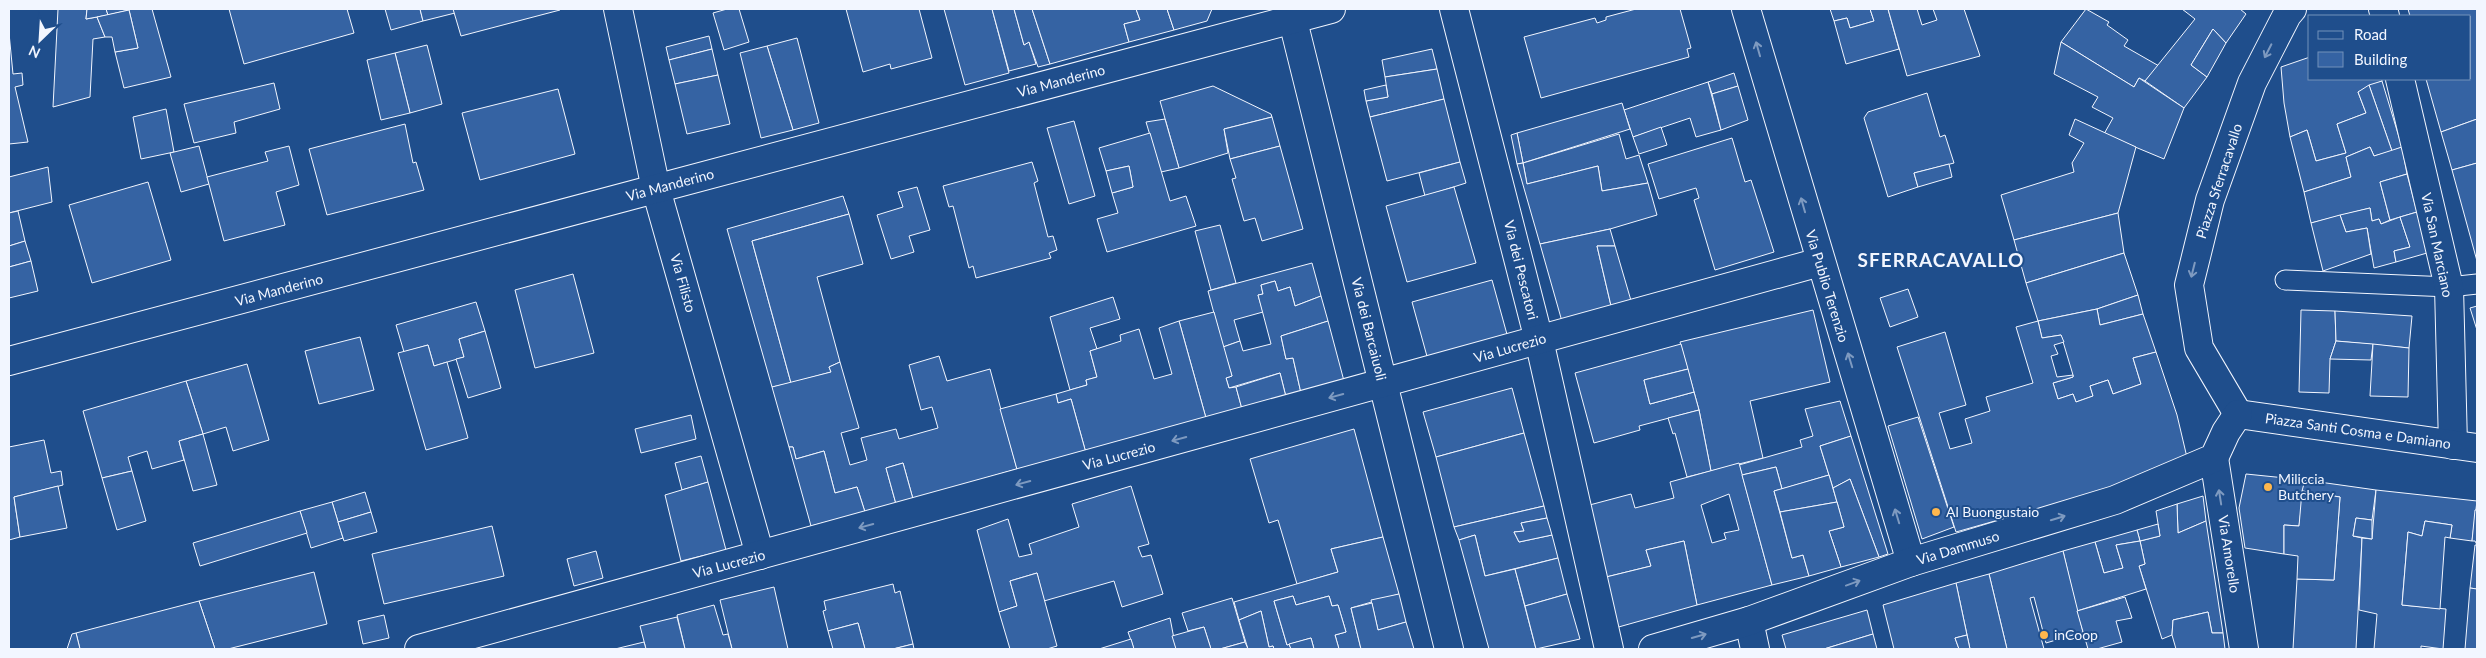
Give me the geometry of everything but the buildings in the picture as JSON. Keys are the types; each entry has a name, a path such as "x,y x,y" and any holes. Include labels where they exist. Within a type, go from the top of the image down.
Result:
{"street":[{"name":"Via Filisto","path":"618,9 656,189 760,555"},
{"name":"Via Manderino","path":"9,362 656,189 1291,14 1332,9"},
{"name":"Via dei Pescatori","path":"1454,9 1539,340 1609,649"},
{"name":"Via Publio Terenzio","path":"1746,9 1911,562"},
{"name":"Piazza Sferracavallo","path":"2238,414 2199,348 2189,285 2210,200 2252,82 2286,14 2292,9"},
{"name":"Via dei Barcaiuoli","path":"1291,14 1448,649"},
{"name":"Via San Marciano","path":"2400,80 2449,287 2465,446"},
{"name":"Via Lucrezio","path":"419,649 1820,262"},
{"name":"Piazza Santi Cosma e Damiano","path":"2238,414 2465,446"},
{"path":"2214,458 2226,432 2238,414"},
{"name":"Via Dammuso","path":"1652,649 1749,621 1911,562 2115,500 2214,458"},
{"name":"Via Amorello","path":"2214,458 2244,649"},
{"path":"1749,621 1755,649"}],"lane":[{"path":"2285,280 2449,287 2477,284"}],"place":[{"name":"Miliccia Butchery","path":"2268,487"},
{"name":"Al Buongustaio","path":"1936,512"},
{"name":"inCoop","path":"2044,635"}],"district":[{"name":"SFERRACAVALLO","path":"1941,260"}]}
